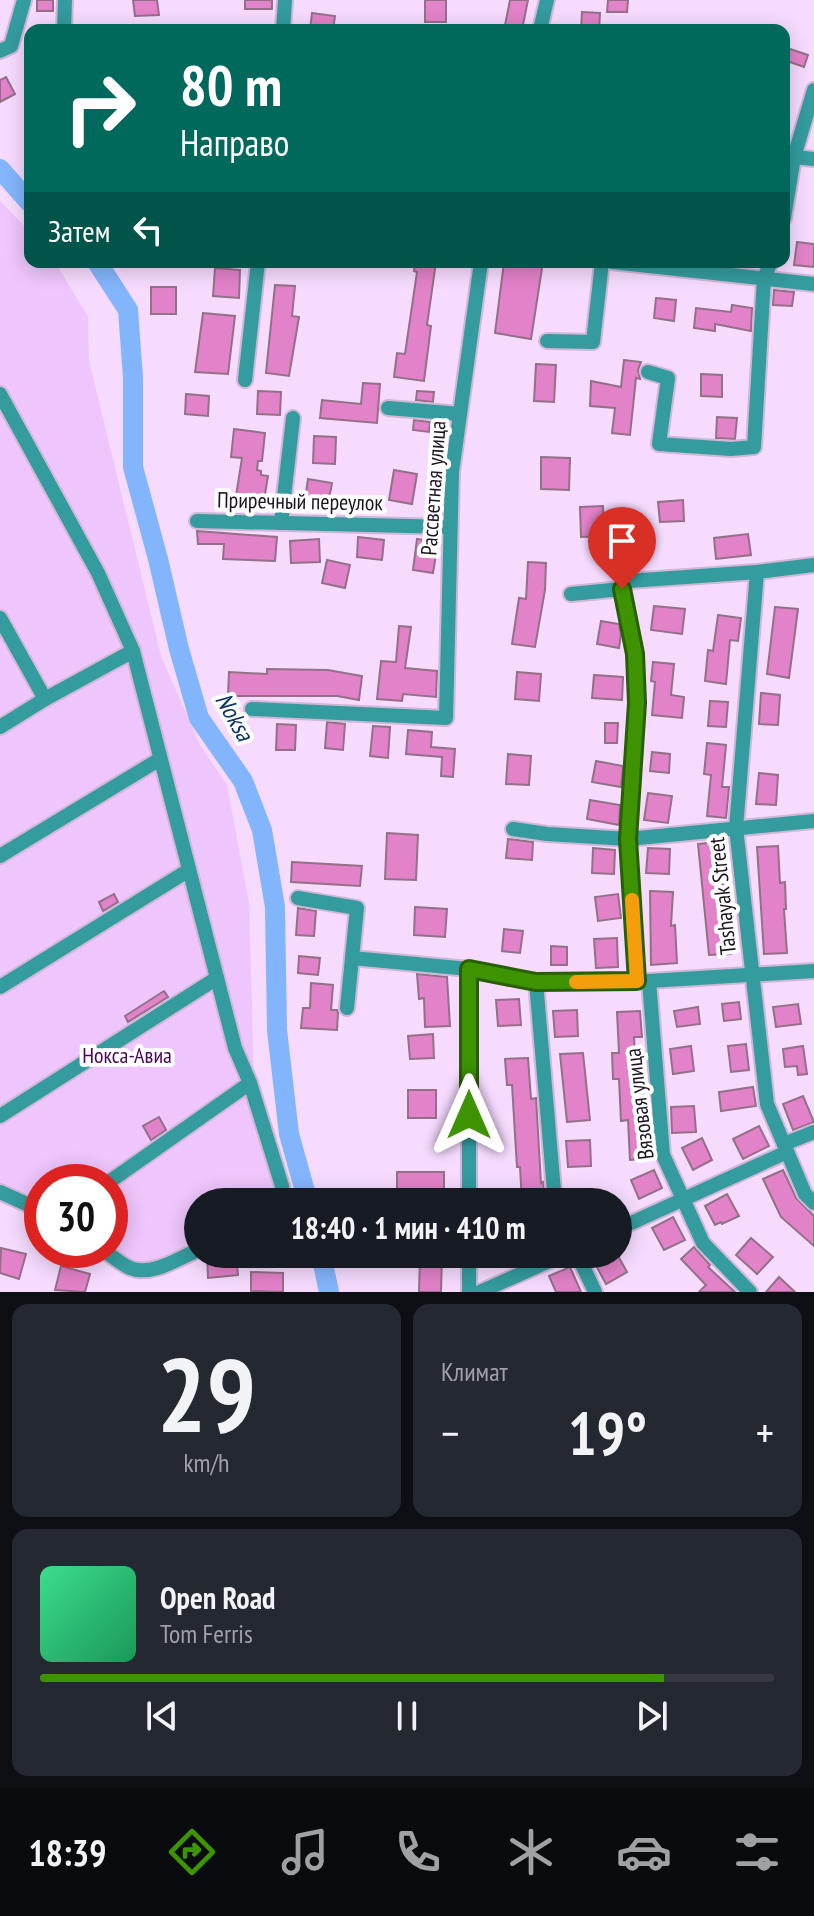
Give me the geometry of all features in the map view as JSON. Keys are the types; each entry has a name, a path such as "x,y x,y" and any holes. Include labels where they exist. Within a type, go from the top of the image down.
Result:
{"street":[{"path":"0,51 11,46 24,0"},
{"path":"64,24 65,0"},
{"path":"283,24 285,0"},
{"path":"541,24 547,0"},
{"path":"790,154 814,90"},
{"path":"790,157 814,159"},
{"path":"245,380 257,268"},
{"name":"Рассветная улица","path":"252,709 446,718 452,472 480,268"},
{"path":"547,341 593,342 601,268"},
{"path":"716,268 814,284"},
{"path":"648,372 668,378 659,444 731,449 754,447 764,278 768,268"},
{"path":"0,394 98,573 133,651 235,1048 250,1083 282,1188"},
{"path":"388,408 460,414"},
{"path":"281,523 293,418"},
{"name":"Приречный переулок","path":"197,521 450,527"},
{"path":"571,594 622,589 629,581 814,565"},
{"name":"Tashayak Street","path":"757,572 736,828 767,1104 805,1194 814,1203"},
{"name":"Вязовая улица","path":"622,589 635,654 637,703 628,839 663,1155 703,1243 750,1292"},
{"path":"0,618 45,699"},
{"path":"0,727 133,651"},
{"path":"0,856 160,759"},
{"path":"513,829 628,839 814,821"},
{"path":"0,987 189,870"},
{"path":"298,898 357,908 347,1008"},
{"path":"352,958 469,969 536,982 643,981 814,971"},
{"path":"469,969 469,1188"},
{"path":"0,1116 217,978"},
{"path":"536,982 554,1188"},
{"path":"128,1169 250,1083"},
{"path":"632,1222 814,1132"},
{"path":"0,1192 24,1203"},
{"path":"128,1267 139,1271 184,1256"},
{"path":"469,1268 469,1292"},
{"path":"480,1292 534,1268"},
{"path":"584,1268 595,1292"}],"green space":[{"name":"Нокса-Авиа","path":"0,201 24,226 24,268 59,268 88,317 89,361 161,656 200,745 227,785 249,903 254,1079 283,1188 184,1188 184,1258 138,1273 128,1265 128,1164 24,1164 24,1207 0,1198"}],"building":[{"path":"37,0 53,0 53,11 37,11"},
{"path":"133,0 157,0 159,15 135,16"},
{"path":"245,0 272,0 272,9 245,9"},
{"path":"425,0 446,0 446,22 425,22"},
{"path":"510,0 528,0 523,24 505,24"},
{"path":"608,0 628,0 627,12 607,12"},
{"path":"582,12 600,13 599,24 581,24"},
{"path":"312,13 335,16 334,24 311,24"},
{"path":"790,49 808,55 804,67 790,62"},
{"path":"6,77 15,94 0,102 0,80"},
{"path":"797,242 814,244 814,267 794,265"},
{"path":"215,268 240,270 239,298 213,296"},
{"path":"414,268 435,268 427,325 431,326 424,381 394,377 397,353 405,354 417,272"},
{"path":"503,268 542,268 531,339 495,333"},
{"path":"275,285 295,286 292,316 299,317 289,376 266,373"},
{"path":"151,287 176,287 176,314 151,314"},
{"path":"774,290 794,292 792,306 773,305"},
{"path":"656,298 676,300 674,321 654,318"},
{"path":"732,305 752,308 751,331 715,324 715,331 694,328 696,308 731,312"},
{"path":"203,313 235,316 228,374 195,372"},
{"path":"624,360 641,362 638,370 640,379 636,378 630,435 612,433 615,408 590,406 591,381 621,387"},
{"path":"536,364 556,365 554,402 534,401"},
{"path":"701,374 722,375 722,397 701,396"},
{"path":"363,383 380,384 377,423 320,418 322,400 361,404"},
{"path":"258,391 281,392 280,415 257,414"},
{"path":"417,391 434,392 433,402 416,400"},
{"path":"186,394 209,396 208,416 185,414"},
{"path":"717,417 737,418 735,439 716,438"},
{"path":"414,420 430,422 429,432 413,430"},
{"path":"234,429 265,433 262,461 258,461 257,470 261,471 261,475 268,476 264,500 236,496 242,458 231,457"},
{"path":"314,436 336,437 335,464 313,463"},
{"path":"541,457 570,458 569,490 541,489"},
{"path":"394,470 417,474 412,504 389,500"},
{"path":"308,479 332,483 328,504 305,500"},
{"path":"683,500 684,521 660,522 658,502"},
{"path":"603,506 604,536 581,537 580,507"},
{"path":"197,531 277,537 275,561 223,559 224,544 198,544"},
{"path":"748,534 751,555 716,559 714,538"},
{"path":"358,537 384,540 382,560 357,557"},
{"path":"319,539 320,562 291,563 290,541"},
{"path":"417,539 438,542 433,573 413,570"},
{"path":"327,560 350,565 345,588 322,583"},
{"path":"528,562 546,563 545,590 535,647 512,644 519,598 526,599"},
{"path":"654,606 685,609 682,634 651,630"},
{"path":"775,607 798,609 789,678 767,674"},
{"path":"718,615 741,618 738,641 730,640 726,684 705,681 708,650 713,651"},
{"path":"601,621 619,624 619,648 597,644"},
{"path":"399,626 411,627 405,668 437,671 436,697 403,694 402,701 377,699 381,661 396,662"},
{"path":"653,662 674,664 671,695 684,697 682,718 652,715"},
{"path":"267,669 328,670 362,676 359,700 337,696 228,696 229,672 267,674"},
{"path":"517,672 541,674 539,701 515,699"},
{"path":"594,675 623,677 622,700 592,698"},
{"path":"761,693 780,695 778,725 759,724"},
{"path":"710,701 728,702 726,727 708,726"},
{"path":"327,722 345,724 343,750 325,748"},
{"path":"605,723 618,723 617,743 605,743"},
{"path":"277,724 296,725 295,750 276,750"},
{"path":"373,726 390,727 388,758 370,756"},
{"path":"408,730 432,732 431,747 455,749 453,777 441,776 442,757 406,754"},
{"path":"707,743 726,745 722,787 729,787 726,818 707,816 711,775 704,774"},
{"path":"652,752 670,754 669,773 650,771"},
{"path":"508,754 531,756 529,785 506,784"},
{"path":"596,761 623,766 621,787 592,782"},
{"path":"759,773 778,775 776,805 756,804"},
{"path":"648,793 672,796 668,823 644,820"},
{"path":"590,800 620,805 619,825 587,819"},
{"path":"387,833 418,835 416,880 385,879"},
{"path":"508,839 533,842 532,860 506,858"},
{"path":"719,842 723,885 727,885 730,913 731,954 709,955 698,844"},
{"path":"778,846 780,883 785,882 787,953 764,954 757,847"},
{"path":"593,848 615,850 614,874 592,873"},
{"path":"648,848 670,849 669,874 646,873"},
{"path":"292,862 362,866 360,886 291,882"},
{"path":"650,891 673,892 671,926 675,925 677,963 651,965"},
{"path":"114,894 118,902 103,911 99,902"},
{"path":"618,894 621,918 598,921 595,897"},
{"path":"415,907 447,909 445,937 414,935"},
{"path":"298,908 316,911 314,936 296,935"},
{"path":"504,929 523,931 520,953 502,951"},
{"path":"617,938 618,967 596,968 594,939"},
{"path":"551,946 567,947 567,965 551,965"},
{"path":"299,956 320,958 318,975 298,973"},
{"path":"417,974 447,977 450,1026 425,1027 424,998 419,999"},
{"path":"311,983 333,985 331,1010 338,1013 337,1030 301,1028 303,1008 310,1008"},
{"path":"164,991 168,997 128,1022 125,1016"},
{"path":"519,999 521,1025 498,1026 496,1000"},
{"path":"739,1002 741,1019 724,1021 722,1004"},
{"path":"798,1004 801,1024 776,1027 773,1007"},
{"path":"698,1007 700,1024 677,1027 674,1011"},
{"path":"577,1010 578,1036 555,1037 553,1011"},
{"path":"640,1011 642,1037 634,1037 637,1094 643,1093 645,1133 651,1132 653,1158 630,1160 628,1120 621,1121 619,1079 613,1079 612,1053 619,1053 617,1012"},
{"path":"433,1034 434,1058 410,1059 408,1036"},
{"path":"746,1044 749,1070 731,1072 728,1046"},
{"path":"691,1046 694,1071 673,1074 670,1049"},
{"path":"803,1046 807,1074 798,1075 797,1066 785,1067 783,1049"},
{"path":"583,1053 590,1120 567,1122 560,1054"},
{"path":"528,1058 531,1099 536,1098 544,1188 521,1188 512,1085 507,1085 505,1059"},
{"path":"753,1087 756,1106 721,1111 719,1092"},
{"path":"408,1090 436,1090 436,1118 408,1118"},
{"path":"803,1096 814,1122 793,1130 783,1104"},
{"path":"694,1106 696,1132 672,1133 671,1107"},
{"path":"159,1117 166,1130 151,1140 143,1126"},
{"path":"759,1126 769,1146 743,1159 733,1139"},
{"path":"702,1138 712,1160 693,1170 682,1148"},
{"path":"590,1140 591,1166 568,1167 566,1141"},
{"path":"654,1170 662,1188 639,1199 631,1180"},
{"path":"783,1170 796,1198 814,1216 814,1246 781,1217 763,1179"},
{"path":"397,1172 444,1172 444,1188 397,1188"},
{"path":"727,1194 739,1216 715,1225 705,1206"},
{"path":"673,1217 685,1240 664,1250 652,1228"},
{"path":"751,1238 773,1257 757,1274 736,1255"},
{"path":"694,1247 710,1265 708,1267 735,1292 699,1292 706,1285 681,1259"},
{"path":"1,1248 24,1254 19,1279 0,1273"},
{"path":"60,1268 90,1274 85,1292 55,1290"},
{"path":"208,1268 237,1268 238,1275 208,1278"},
{"path":"420,1268 442,1268 441,1292 419,1292"},
{"path":"570,1268 581,1292 556,1292 549,1276"},
{"path":"597,1268 625,1268 627,1272 606,1284"},
{"path":"251,1272 283,1273 283,1292 251,1291"},
{"path":"779,1277 795,1292 766,1292"}],"waterway":[{"name":"Noksa","path":"0,169 24,196"},
{"name":"Noksa","path":"101,268 128,310 133,378 133,467 179,649 199,718 243,781 262,830 275,907 277,1030 289,1134 304,1188"},
{"name":"Noksa","path":"324,1268 329,1292"}],"slow traffic":[{"path":"576,982 637,981 632,900"}],"route":[{"path":"469,1115 469,969 536,982 637,981 628,839 637,703 635,654 622,589"}]}
